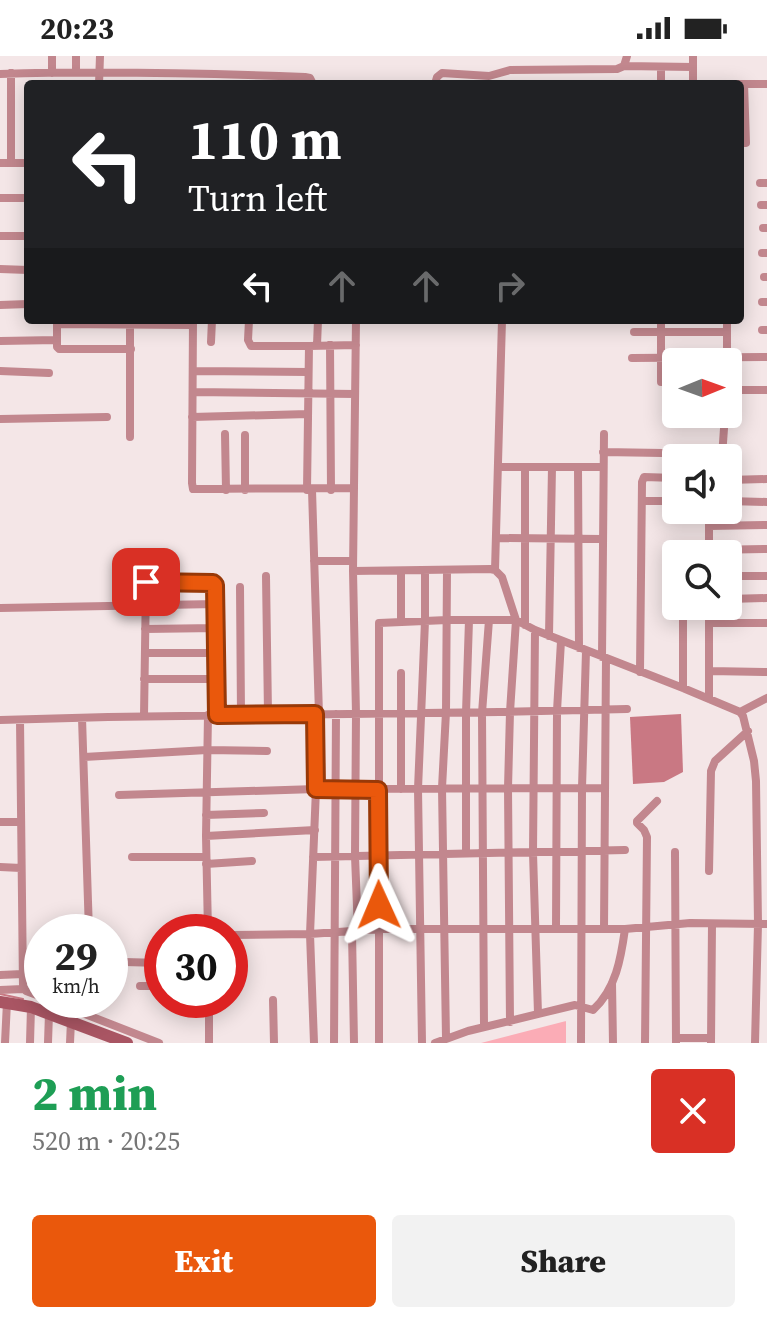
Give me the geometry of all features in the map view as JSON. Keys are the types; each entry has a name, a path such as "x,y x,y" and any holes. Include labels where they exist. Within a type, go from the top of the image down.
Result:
{"street":[{"path":"46,80 52,56"},
{"path":"72,80 76,56"},
{"path":"99,80 100,56"},
{"path":"624,66 627,56"},
{"path":"693,56 693,80"},
{"path":"661,67 661,80"},
{"path":"436,80 442,73 489,76 510,70 693,67"},
{"path":"11,73 11,163"},
{"path":"129,73 129,80"},
{"path":"156,73 156,80"},
{"path":"193,73 193,80"},
{"path":"0,74 193,73 231,79 305,77 311,80"},
{"path":"214,74 214,80"},
{"path":"746,143 744,84 767,84"},
{"path":"0,163 24,163"},
{"path":"0,198 24,198"},
{"path":"0,236 24,236"},
{"path":"0,269 24,270"},
{"path":"0,305 24,304"},
{"path":"57,324 59,349 131,349"},
{"path":"130,324 130,437"},
{"path":"193,324 192,487 197,491 354,488"},
{"path":"211,342 212,324"},
{"path":"249,324 251,346 356,345"},
{"path":"314,1043 310,934 317,714 308,372 317,324"},
{"path":"354,1043 356,324"},
{"path":"495,570 502,324"},
{"path":"661,324 662,382"},
{"path":"727,324 727,348"},
{"path":"634,332 727,332"},
{"path":"0,341 57,340"},
{"path":"330,345 331,490"},
{"path":"632,358 662,357"},
{"path":"742,358 767,357"},
{"path":"0,371 49,373"},
{"path":"193,371 308,372"},
{"path":"742,390 767,390"},
{"path":"193,392 355,394"},
{"path":"192,417 308,414"},
{"path":"0,419 107,417"},
{"path":"225,434 226,490"},
{"path":"435,1043 484,1027 575,1005 593,1010 612,982 621,957 605,851 604,434"},
{"path":"245,435 245,490"},
{"path":"603,452 662,454"},
{"path":"498,467 603,467"},
{"path":"525,467 525,625"},
{"path":"549,636 552,467"},
{"path":"578,467 584,710 584,1008 581,1043"},
{"path":"640,672 642,482 644,477 662,478"},
{"path":"742,480 767,479"},
{"path":"642,501 662,501"},
{"path":"742,501 767,502"},
{"path":"709,540 709,526 767,525"},
{"path":"496,538 602,539"},
{"path":"742,550 767,549"},
{"path":"314,561 353,561"},
{"path":"422,1043 418,789 425,570"},
{"path":"446,1038 442,788 447,570"},
{"path":"353,571 495,570 502,577 516,620 510,712 507,853 510,1022"},
{"path":"401,571 401,622"},
{"path":"266,576 268,714"},
{"path":"742,576 767,576"},
{"path":"119,581 215,585 216,679 207,750 208,914"},
{"path":"144,716 146,582"},
{"path":"240,587 241,715"},
{"path":"742,599 767,598"},
{"path":"0,608 216,604"},
{"path":"466,853 469,620"},
{"path":"484,1027 482,713 489,620"},
{"path":"379,1043 379,623 516,620 742,714 755,771 762,826 762,924 755,1043"},
{"path":"683,620 683,688"},
{"path":"709,699 710,620"},
{"path":"710,623 767,623"},
{"path":"145,629 216,628"},
{"path":"535,630 533,853 538,1014"},
{"path":"556,929 557,711 561,641"},
{"path":"145,653 216,653"},
{"path":"710,671 767,672"},
{"path":"401,673 401,789"},
{"path":"144,679 216,679"},
{"path":"742,714 767,698"},
{"path":"0,720 627,709"},
{"path":"334,1043 336,714"},
{"path":"82,718 88,914"},
{"path":"0,990 23,989 20,720"},
{"path":"709,871 711,771 715,761 747,730"},
{"path":"84,757 207,750 267,751"},
{"path":"755,771 767,771"},
{"path":"119,795 316,789 605,788"},
{"path":"645,1043 647,837 638,819 657,801"},
{"path":"206,815 264,813"},
{"path":"0,822 20,822"},
{"path":"206,836 315,830"},
{"path":"313,857 625,850"},
{"path":"675,852 676,1040 711,1040 712,924"},
{"path":"132,857 252,861"},
{"path":"0,867 21,868"},
{"path":"248,935 380,929 616,929 676,924 762,924"},
{"path":"0,975 23,974"},
{"path":"612,982 613,1043"},
{"path":"273,1000 274,1043"},
{"path":"5,1043 3,1002 24,1006"},
{"path":"30,1043 31,1018"},
{"path":"50,1018 50,1043"},
{"path":"66,1018 97,1037 122,1042"},
{"path":"79,1018 159,1043"},
{"path":"209,1018 209,1043"},
{"path":"70,1043 71,1021"}],"shaded area":[{"path":"681,714 683,772 664,782 633,784 630,717"},
{"path":"566,1021 566,1043 481,1043"}],"waterway":[{"path":"0,994 23,999"}],"route":[{"path":"146,582 215,585 217,715 315,714 316,789 378,790 379,905"}]}
